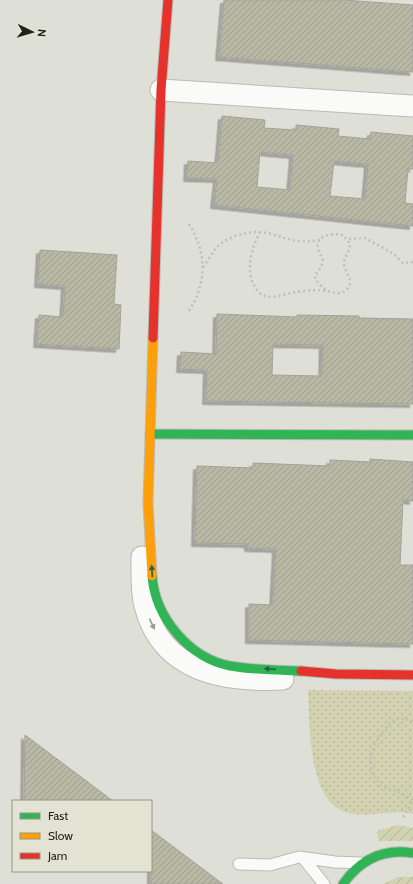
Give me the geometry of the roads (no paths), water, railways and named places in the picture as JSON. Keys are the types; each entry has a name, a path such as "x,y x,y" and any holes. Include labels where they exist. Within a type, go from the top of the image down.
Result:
{"street":[{"path":"168,0 161,90 148,503 142,555 142,581 145,606 153,626 165,645 181,660 201,671 222,677 281,679 336,674 413,674"},
{"path":"161,90 413,106"},
{"path":"150,434 413,435"},
{"path":"343,884 350,873 366,859 386,852 413,853"}],"lane":[{"path":"239,864 270,865 294,857 361,863"},
{"path":"303,858 324,884"}]}
